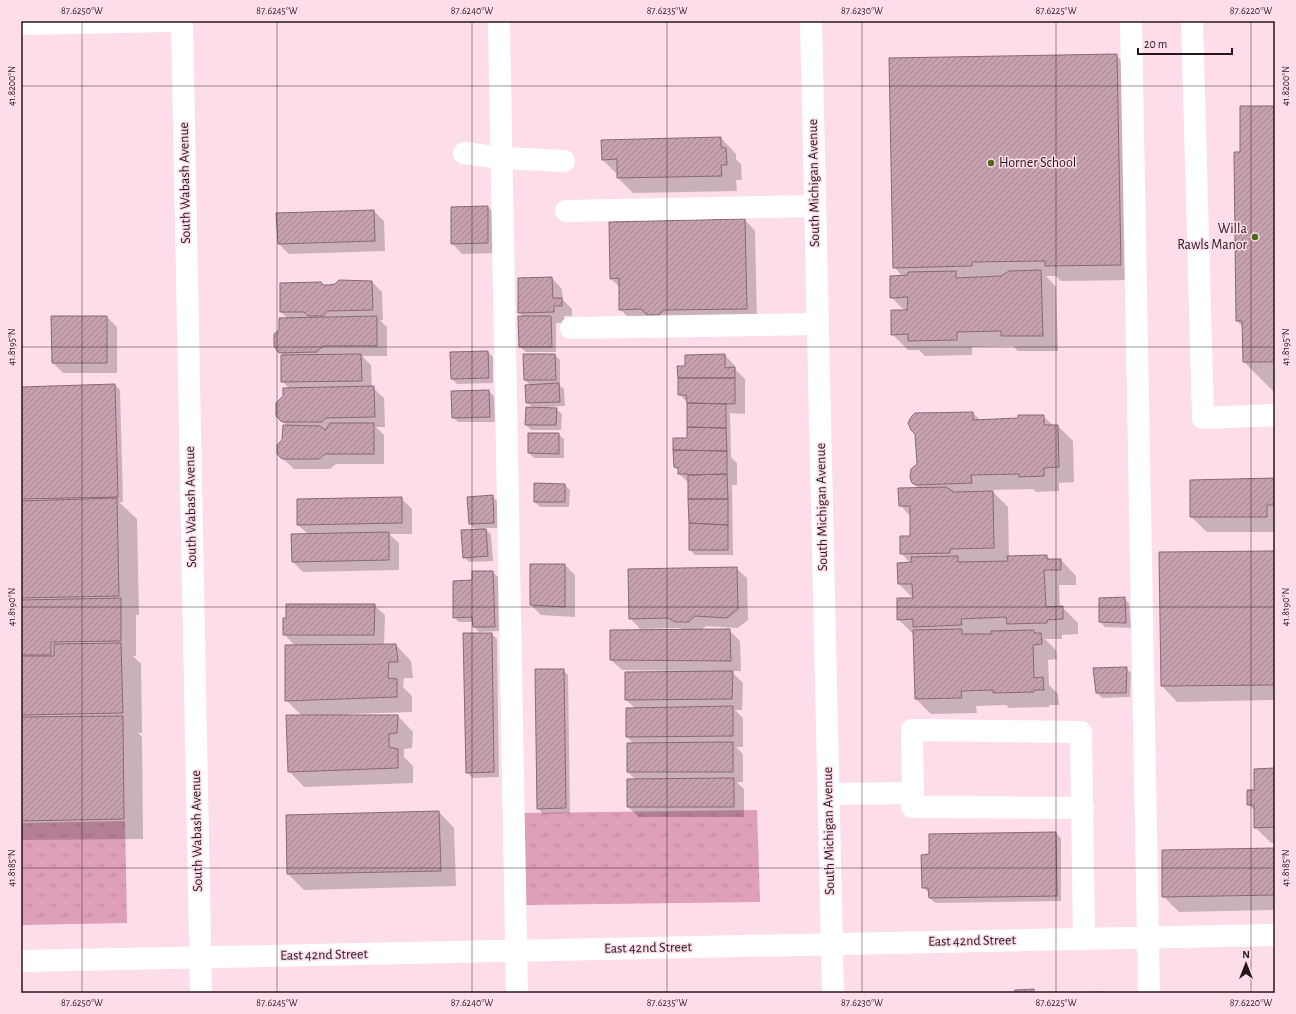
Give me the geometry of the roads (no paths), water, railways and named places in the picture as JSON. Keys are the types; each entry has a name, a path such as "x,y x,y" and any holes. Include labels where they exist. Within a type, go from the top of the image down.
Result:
{"street":[{"path":"21,24 171,21"},
{"name":"South Wabash Avenue","path":"182,21 201,993"},
{"path":"498,21 517,993"},
{"name":"South Michigan Avenue","path":"811,21 833,993"},
{"path":"1131,21 1149,993"},
{"path":"1192,21 1202,418 1275,416"},
{"path":"464,152 501,158 564,161"},
{"path":"566,211 815,206"},
{"path":"571,328 818,324"},
{"path":"1082,808 912,807 912,730 1081,732 1084,939"},
{"path":"828,794 913,793"},
{"name":"East 42nd Street","path":"21,961 1275,935"}],"place":[{"name":"Horner School","path":"991,163"},
{"name":"Willa Rawls Manor","path":"1255,237"}]}
